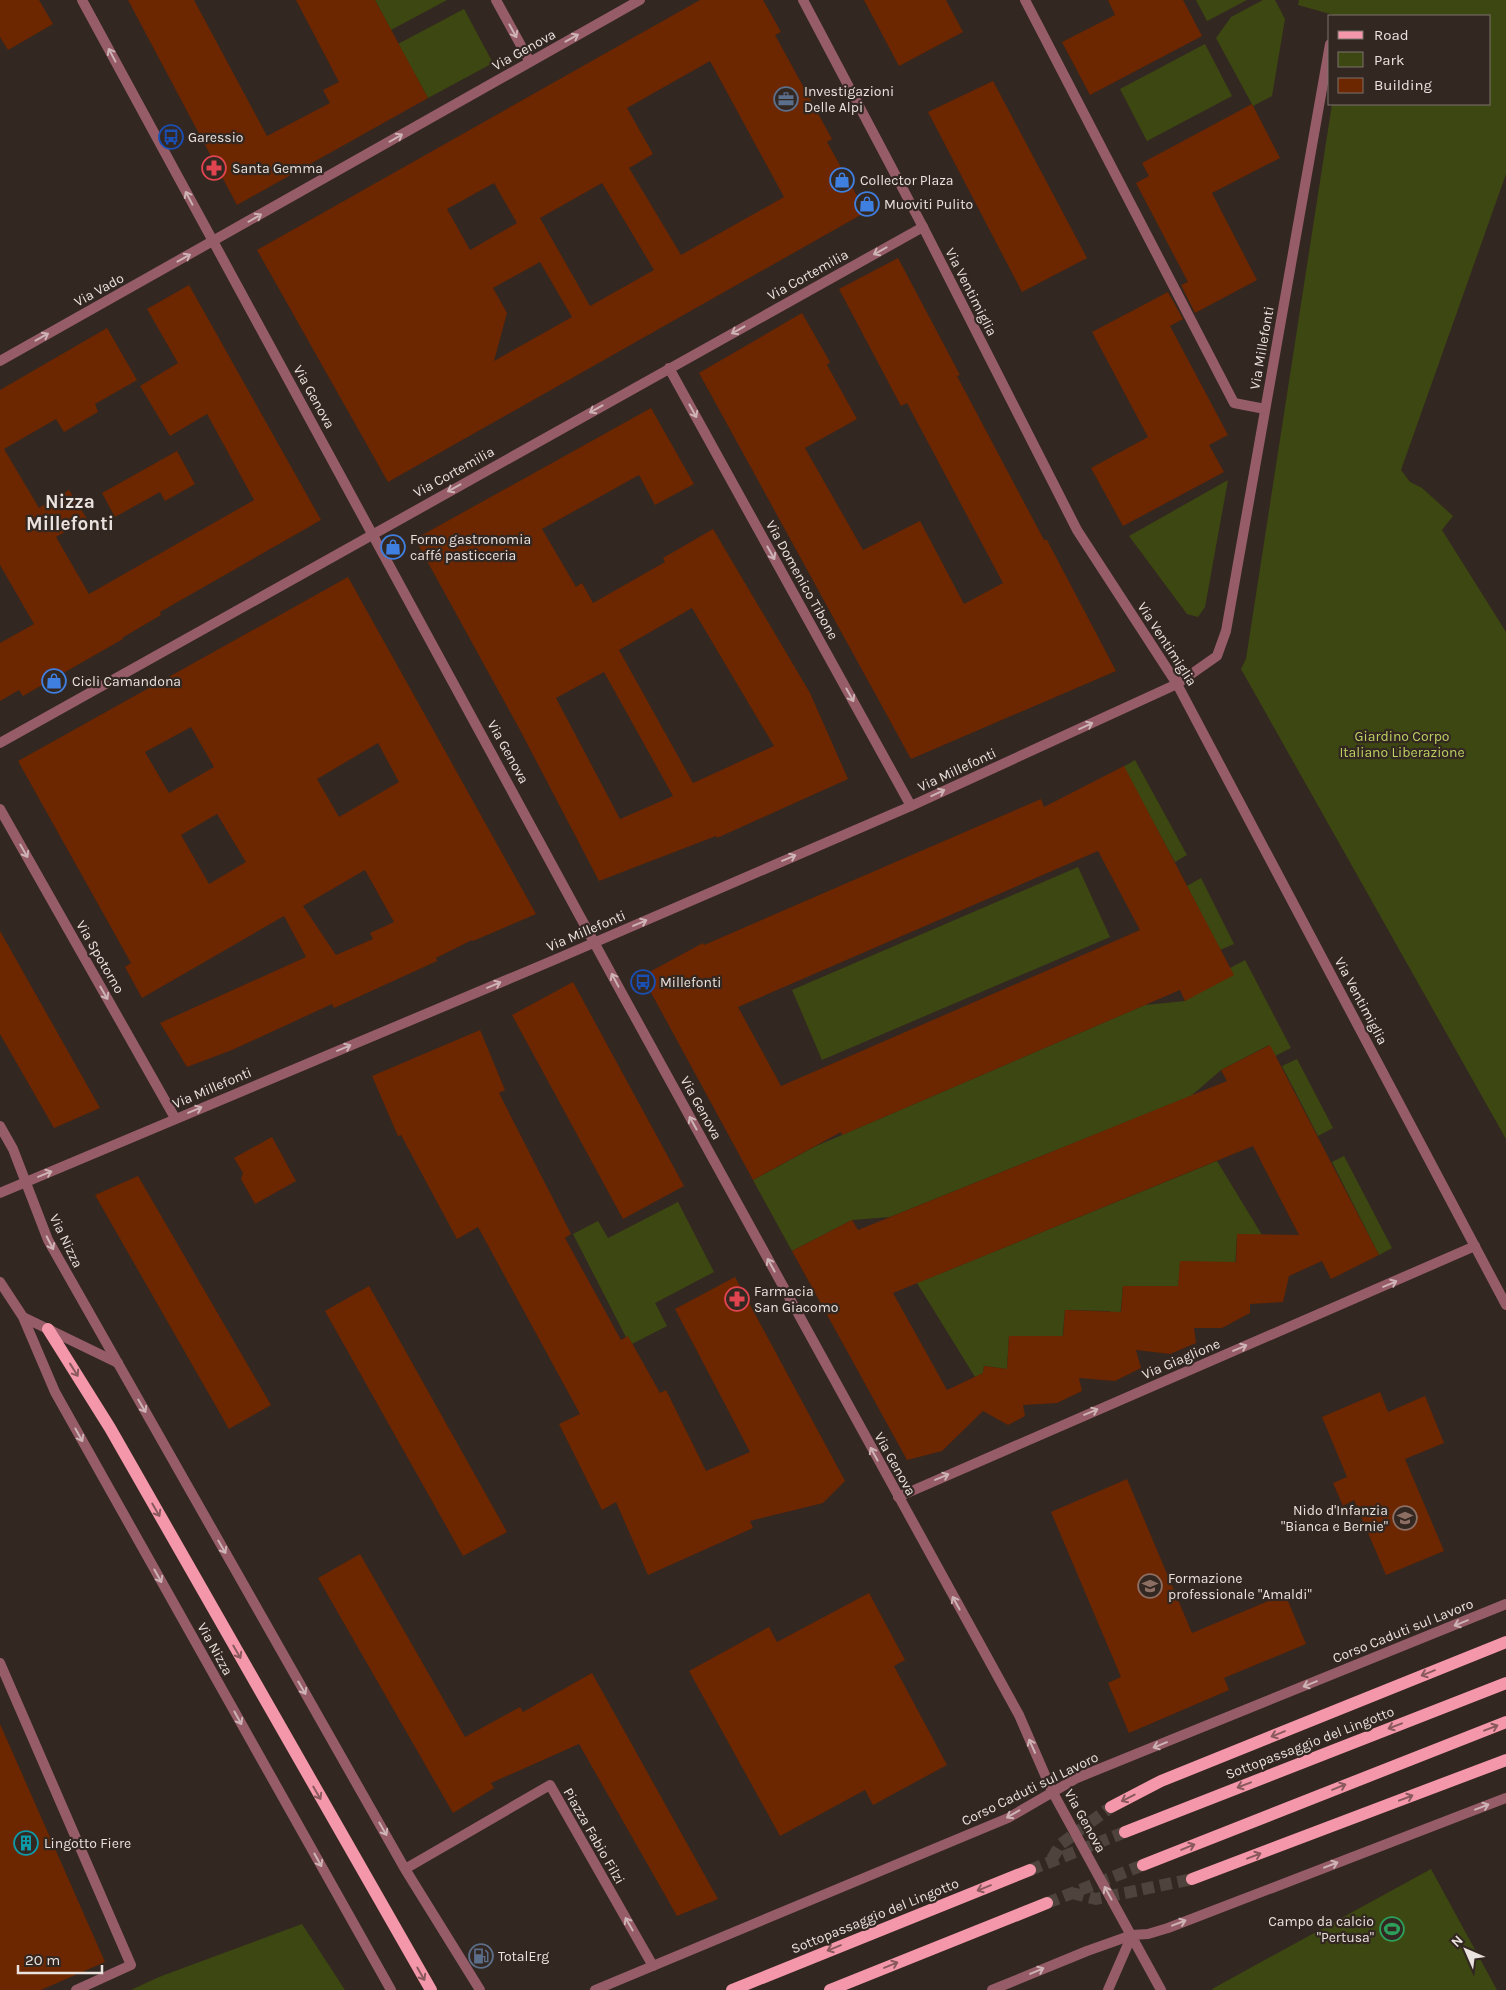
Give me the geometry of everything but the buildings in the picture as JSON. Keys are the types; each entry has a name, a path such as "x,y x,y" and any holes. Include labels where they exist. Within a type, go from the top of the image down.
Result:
{"main road":[{"path":"48,1329 114,1437 431,1990"},
{"path":"1111,1807 1161,1781 1506,1642"},
{"name":"Sottopassaggio del Lingotto","path":"1125,1832 1506,1683"},
{"path":"1143,1865 1506,1722"},
{"path":"1192,1879 1506,1760"},
{"name":"Sottopassaggio del Lingotto","path":"732,1990 1030,1870"},
{"path":"830,1990 1047,1903"}],"street":[{"name":"Via Genova","path":"82,0 898,1497 1019,1715 1052,1791 1161,1990"},
{"path":"496,0 530,62"},
{"name":"Via Genova","path":"212,241 640,0"},
{"name":"Via Ventimiglia","path":"803,0 923,227 1077,530 1177,684 1506,1305"},
{"path":"1025,0 1234,403 1265,409"},
{"name":"Via Millefonti","path":"0,1193 595,942 911,806 1177,684 1217,656 1226,631 1328,55"},
{"name":"Via Cortemilia","path":"0,743 923,227"},
{"name":"Via Vado","path":"0,361 212,241"},
{"name":"Via Domenico Tibone","path":"669,368 911,806"},
{"name":"Via Spotorno","path":"0,809 176,1118"},
{"name":"Via Nizza","path":"0,1126 13,1149 48,1240 405,1868 480,1990"},
{"name":"Via Giaglione","path":"898,1497 1475,1246"},
{"name":"Via Nizza","path":"0,1282 23,1317 55,1392 391,1990"},
{"path":"23,1317 118,1363"},
{"name":"Corso Caduti sul Lavoro","path":"595,1990 1008,1818 1077,1778 1506,1604"},
{"path":"0,1663 131,1965 76,1990"},
{"name":"Piazza Fabio Filzi","path":"405,1868 550,1785 653,1966"},
{"path":"992,1990 1087,1951 1132,1935 1148,1934 1168,1928 1506,1798"},
{"path":"1108,1990 1132,1935"}],"green space":[{"path":"375,0 447,0 391,30"},
{"path":"1196,0 1247,0 1207,21"},
{"path":"1263,0 1275,0 1285,19 1272,96 1253,106 1216,38 1231,17"},
{"name":"Giardino Corpo Italiano Liberazione","path":"1299,0 1506,0 1506,174 1401,470 1410,482 1422,488 1453,516 1442,530 1506,632 1506,1139 1241,669 1246,659 1332,105 1491,105 1491,15 1333,15 1298,5"},
{"path":"464,9 493,63 428,98 398,44"},
{"path":"1205,44 1232,96 1147,141 1120,89"},
{"path":"1228,480 1205,607 1198,617 1187,614 1129,536"},
{"path":"1135,760 1187,855 1175,862 1123,767"},
{"path":"1078,867 1110,937 822,1060 792,990"},
{"path":"1201,878 1234,944 1220,950 1187,886"},
{"path":"1245,960 1291,1048 1275,1056 1269,1045 1221,1070 1191,1096 890,1217 852,1220 792,1251 753,1180 814,1147 1145,1005 1185,1001 1230,968"},
{"path":"1297,1059 1333,1128 1318,1136 1282,1066"},
{"path":"1344,1156 1392,1248 1379,1255 1332,1162"},
{"path":"1217,1161 1262,1235 1237,1235 1235,1268 1222,1262 1180,1262 1178,1294 1168,1286 1123,1286 1120,1318 1109,1311 1065,1310 1062,1343 1053,1336 1009,1336 1007,1369 984,1366 983,1373 975,1377 917,1283"},
{"path":"678,1202 714,1272 655,1303 667,1326 630,1345 573,1234 598,1221 608,1238"},
{"name":"Campo da calcio \"Pertusa\"","path":"1431,1869 1497,1990 1212,1989"},
{"path":"302,1924 345,1990 131,1990 159,1977"}],"tunnel":[{"path":"1052,1859 1061,1844 1111,1807"},
{"path":"1030,1870 1125,1832"},
{"path":"1047,1903 1143,1865"},
{"path":"1072,1893 1096,1899 1192,1879"}],"place":[{"name":"Investigazioni Delle Alpi","path":"786,99"},
{"name":"Garessio","path":"171,137"},
{"name":"Santa Gemma","path":"214,168"},
{"name":"Collector Plaza","path":"842,180"},
{"name":"Muoviti Pulito","path":"867,204"},
{"name":"Forno gastronomia caffé pasticceria","path":"393,547"},
{"name":"Cicli Camandona","path":"54,681"},
{"name":"Millefonti","path":"643,982"},
{"name":"Farmacia San Giacomo","path":"737,1299"},
{"name":"Nido d'Infanzia \"Bianca e Bernie\"","path":"1405,1518"},
{"name":"Formazione professionale \"Amaldi\"","path":"1150,1586"},
{"name":"Lingotto Fiere","path":"26,1843"},
{"name":"Campo da calcio \"Pertusa\"","path":"1392,1929"},
{"name":"TotalErg","path":"481,1956"}],"district":[{"name":"Nizza Millefonti","path":"70,513"}]}
